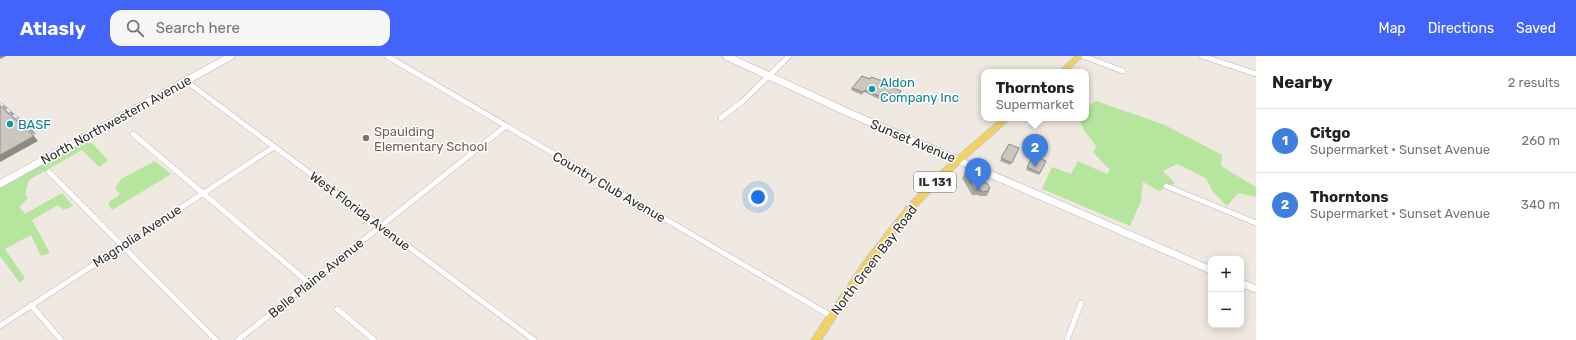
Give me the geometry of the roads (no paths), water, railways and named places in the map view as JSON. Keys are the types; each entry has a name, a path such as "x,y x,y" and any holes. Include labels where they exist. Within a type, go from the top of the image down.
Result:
{"main road":[{"path":"1065,69 1080,56"},
{"name":"North Green Bay Road","path":"816,340 831,316 901,219 926,191 958,160 1003,121"}],"street":[{"name":"North Northwestern Avenue","path":"0,184 231,56"},
{"name":"Country Club Avenue","path":"387,56 831,316"},
{"name":"Sunset Avenue","path":"726,56 768,77 1208,269"},
{"path":"721,118 743,101 789,56"},
{"path":"1083,56 1123,71"},
{"path":"1202,56 1256,74"},
{"name":"West Florida Avenue","path":"186,81 534,340"},
{"name":"Belle Plaine Avenue","path":"238,340 506,126"},
{"path":"133,134 202,194 309,283"},
{"name":"Magnolia Avenue","path":"0,326 274,147"},
{"path":"49,172 216,340"},
{"path":"1166,186 1256,223"},
{"path":"1244,284 1256,289"},
{"path":"1067,340 1081,303"},
{"path":"31,305 61,340"},
{"path":"337,309 374,340"}],"railway":[{"path":"0,103 34,133"}],"place":[{"name":"Aldon Company Inc","path":"872,89"},
{"name":"BASF","path":"10,124"},
{"name":"Spaulding Elementary School","path":"366,138"},
{"name":"Thorntons","path":"1035,167"},
{"name":"Citgo","path":"978,191"}]}
